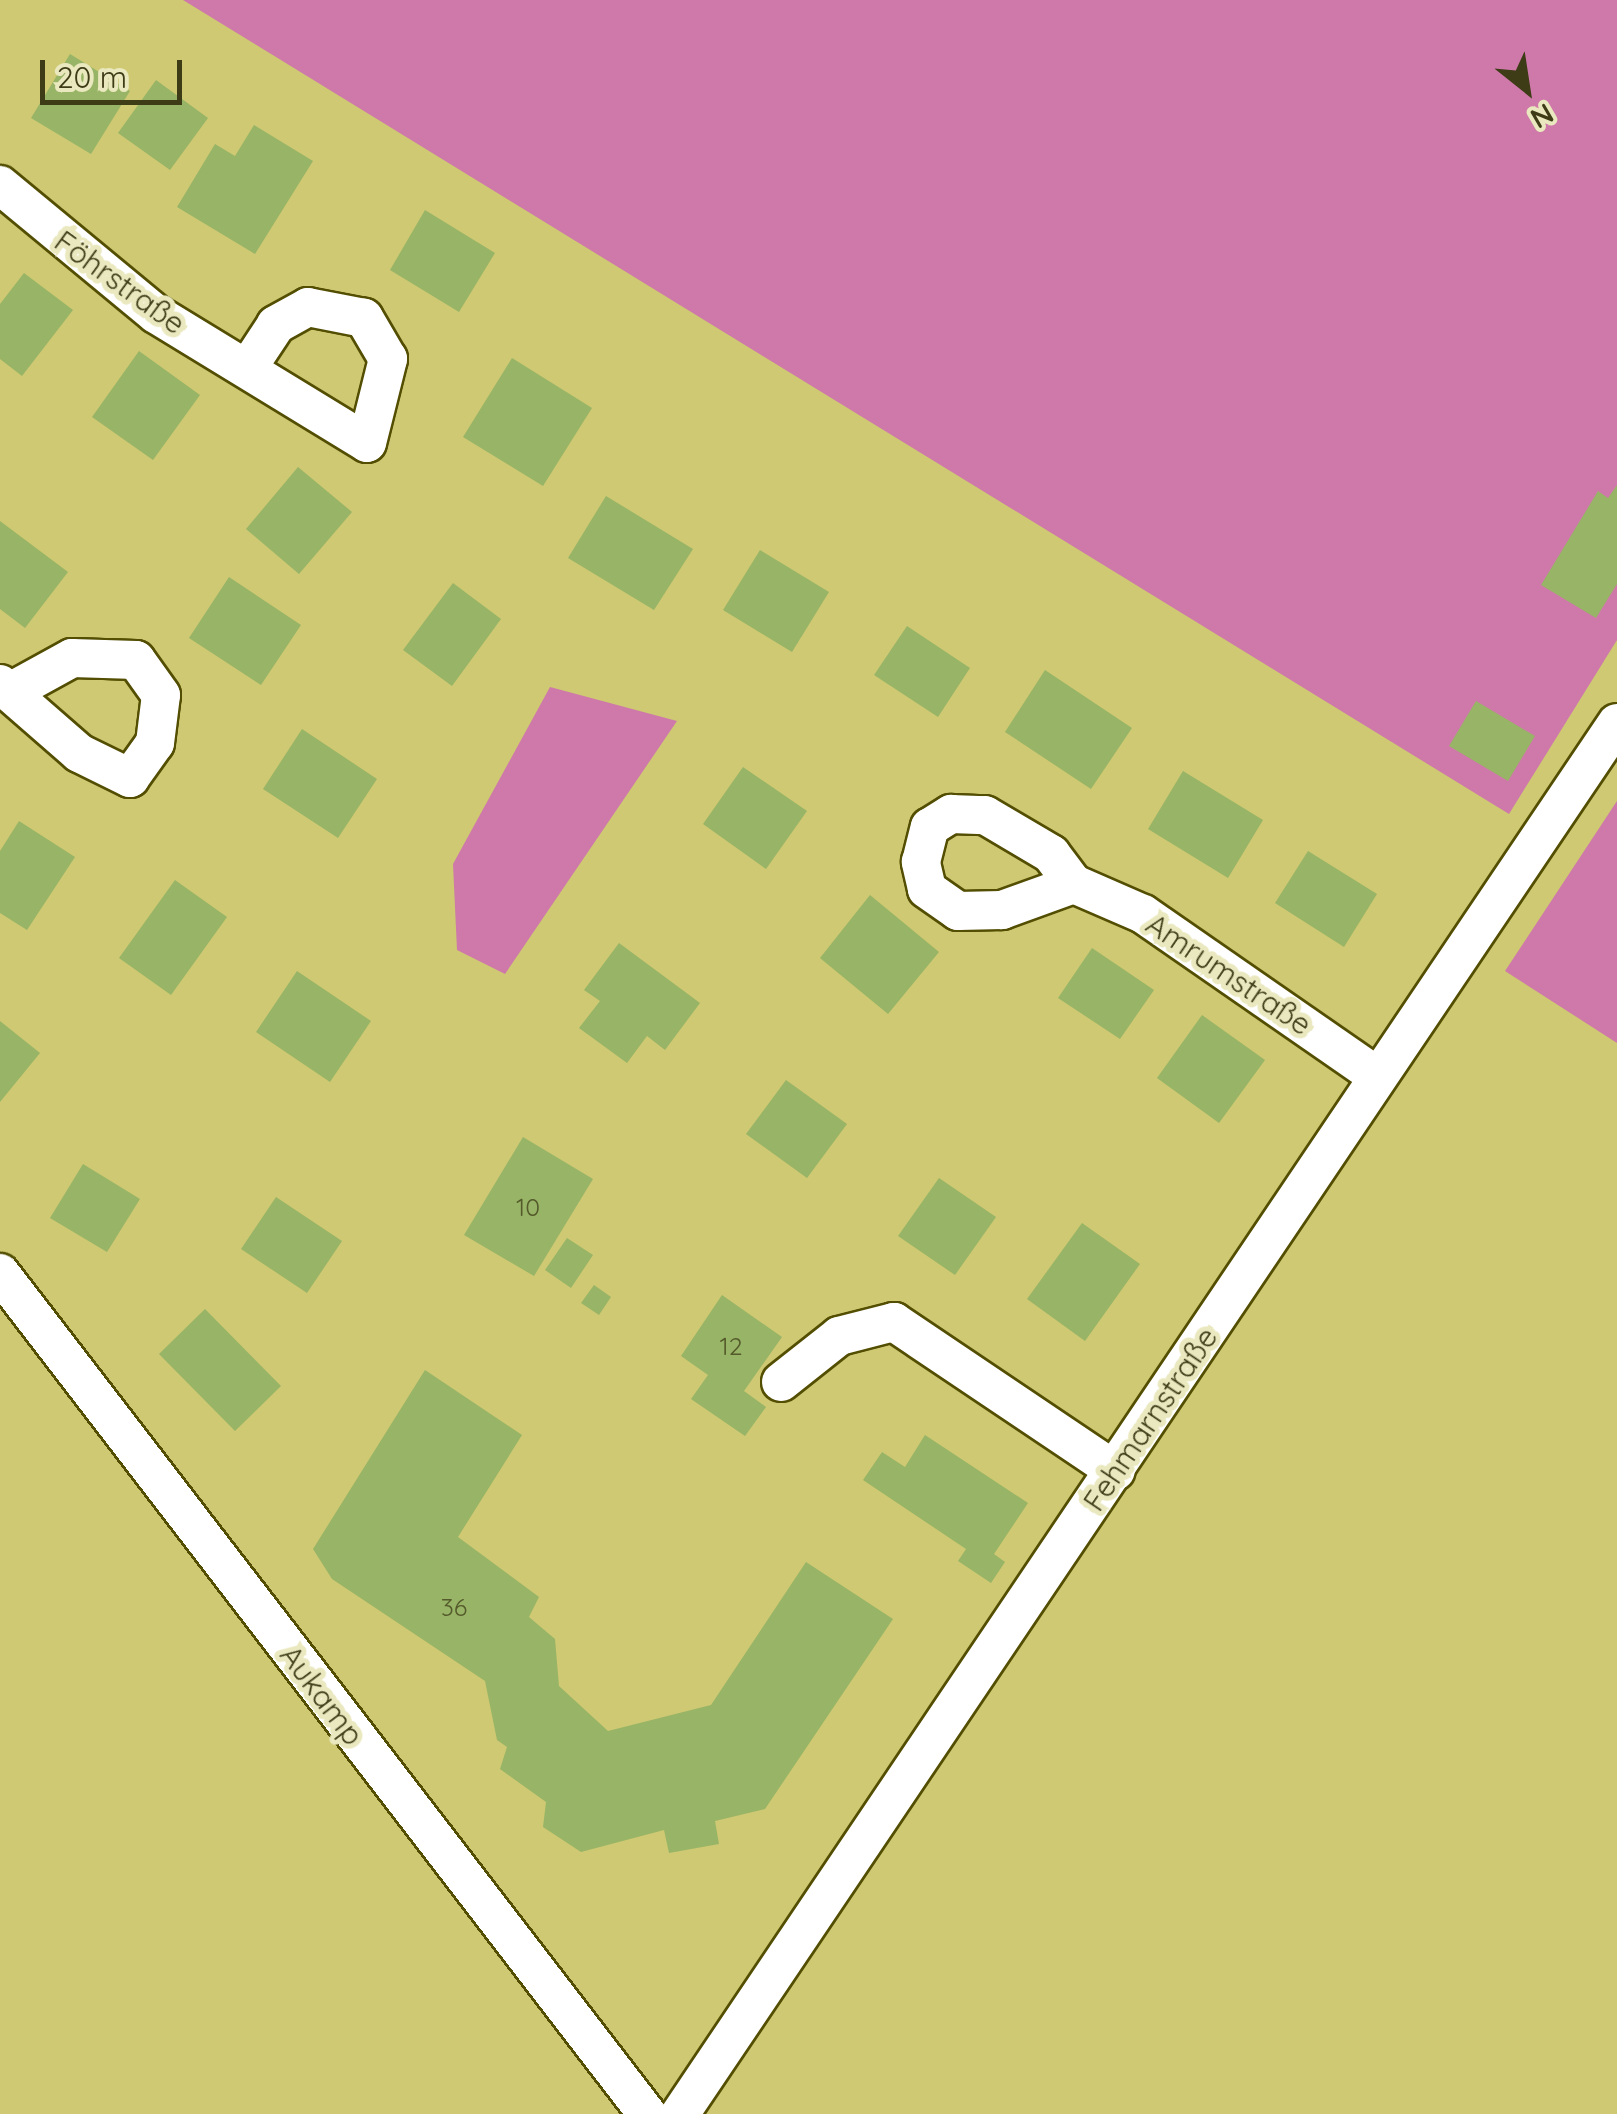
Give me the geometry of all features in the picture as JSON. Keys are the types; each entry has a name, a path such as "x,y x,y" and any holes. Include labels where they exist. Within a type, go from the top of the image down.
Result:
{"street":[{"name":"Föhrstraße","path":"0,185 156,314 250,366"},
{"name":"Fehmarnstraße","path":"680,2114 1617,723"},
{"name":"Amrumstraße","path":"1074,884 1143,914 1377,1076"},
{"name":"Aukamp","path":"0,1273 647,2114"},
{"path":"781,1382 838,1336 894,1322 1116,1470"}],"shaded area":[{"path":"183,0 1617,0 1617,640 1509,814"},
{"path":"550,687 677,721 505,974 457,950 453,864"},
{"path":"1617,801 1617,1043 1505,971"}],"building":[{"path":"70,54 130,91 91,154 31,118"},
{"path":"156,80 208,118 170,170 118,133"},
{"path":"254,125 313,161 255,254 177,207 215,144 235,156"},
{"path":"425,210 495,253 459,312 390,270"},
{"path":"24,273 73,310 22,376 0,359 0,304"},
{"path":"139,351 200,395 153,460 92,417"},
{"path":"512,358 592,408 543,486 463,437"},
{"path":"298,467 352,512 299,574 246,529"},
{"path":"1617,485 1617,584 1596,618 1541,585 1598,491 1608,498"},
{"path":"606,496 693,549 654,610 568,558"},
{"path":"0,521 68,572 25,628 0,609"},
{"path":"760,550 829,592 792,652 723,610"},
{"path":"229,577 301,625 261,685 189,638"},
{"path":"453,583 501,619 452,686 403,650"},
{"path":"907,626 970,668 938,717 874,675"},
{"path":"1045,670 1132,728 1091,789 1005,732"},
{"path":"1476,701 1535,736 1508,781 1449,746"},
{"path":"302,729 377,779 338,838 263,789"},
{"path":"743,767 807,811 766,869 703,824"},
{"path":"1183,771 1263,820 1228,878 1148,829"},
{"path":"19,821 75,857 27,930 0,913 0,851"},
{"path":"1308,851 1377,894 1344,947 1275,903"},
{"path":"175,880 227,917 171,995 119,958"},
{"path":"870,895 939,952 888,1014 820,958"},
{"path":"619,943 700,1003 665,1050 647,1036 627,1063 579,1028 600,1001 584,990"},
{"path":"1092,948 1154,990 1120,1039 1058,998"},
{"path":"297,971 371,1021 330,1082 256,1032"},
{"path":"1202,1015 1265,1060 1219,1123 1157,1078"},
{"path":"0,1021 40,1053 0,1102"},
{"path":"786,1080 847,1124 807,1178 746,1134"},
{"path":"523,1137 593,1179 534,1276 464,1235"},
{"path":"83,1164 140,1199 107,1252 50,1218"},
{"path":"939,1178 996,1217 955,1275 898,1236"},
{"path":"276,1197 342,1241 307,1293 241,1249"},
{"path":"1082,1223 1140,1264 1085,1341 1027,1299"},
{"path":"567,1238 593,1255 571,1288 545,1270"},
{"path":"594,1285 611,1297 599,1315 581,1303"},
{"path":"722,1295 782,1337 744,1391 766,1407 745,1436 691,1399 708,1375 681,1356"},
{"path":"205,1309 281,1386 235,1431 159,1354"},
{"path":"425,1370 522,1435 458,1537 539,1597 529,1617 555,1639 559,1686 608,1731 711,1705 806,1562 893,1619 765,1809 715,1821 719,1844 669,1853 664,1830 581,1852 543,1827 546,1802 500,1769 507,1747 497,1740 485,1681 332,1579 313,1549"},
{"path":"925,1435 1028,1503 994,1554 1005,1562 991,1583 958,1561 966,1549 863,1480 882,1452 905,1467"}]}
